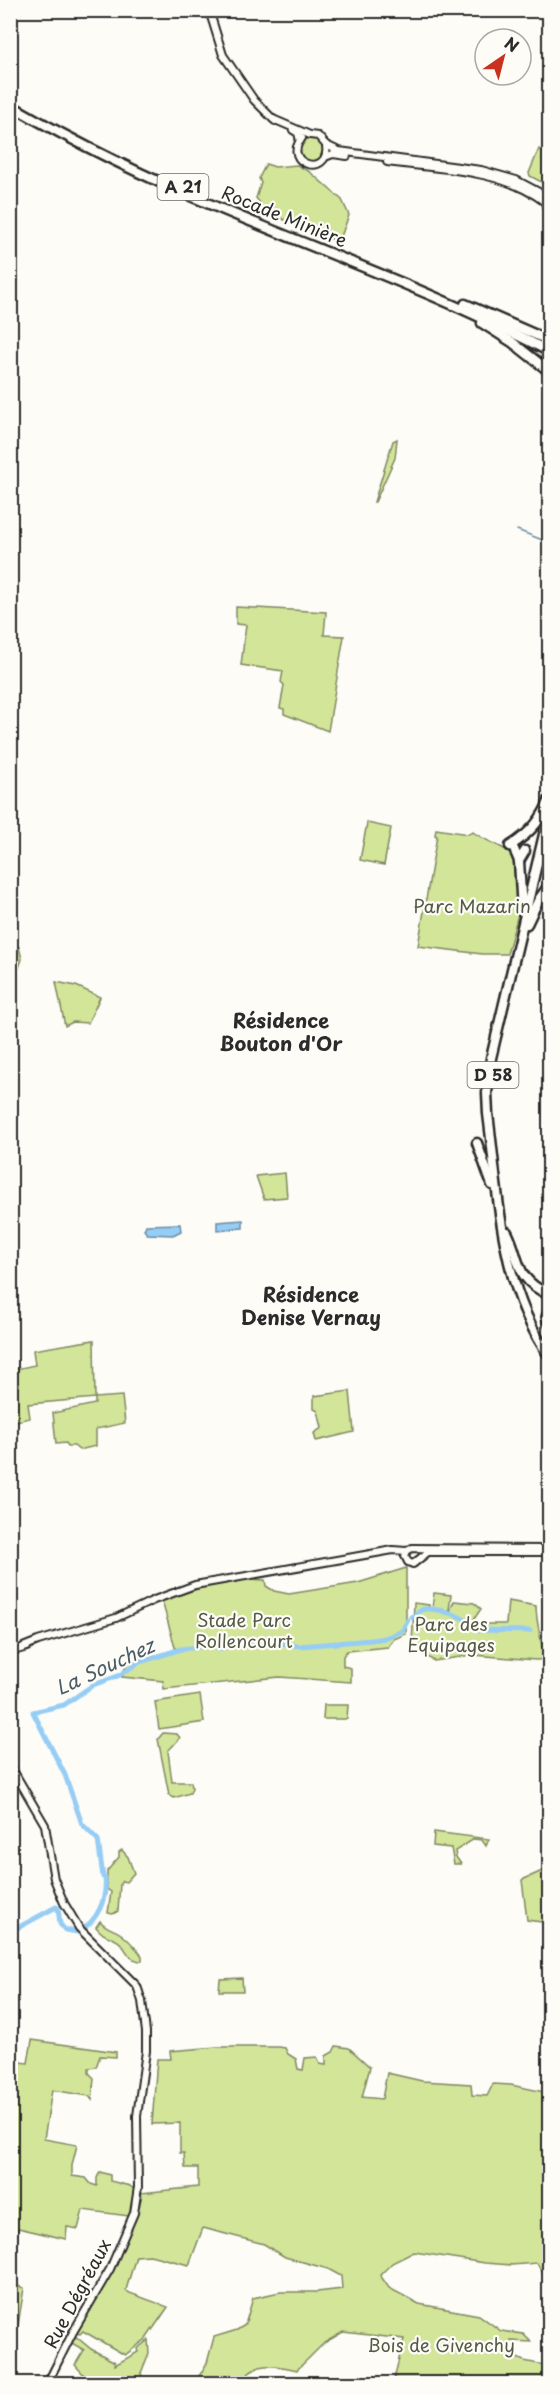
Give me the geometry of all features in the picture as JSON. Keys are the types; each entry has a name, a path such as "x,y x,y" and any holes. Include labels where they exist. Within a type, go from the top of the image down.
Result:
{"highway":[{"name":"Rocade Minière","path":"10,100 93,145 177,185 361,262 549,352"},
{"name":"Rocade Minière","path":"10,105 138,172 236,216 361,262"},
{"name":"Rocade Minière","path":"374,268 461,303 549,347"},
{"path":"449,303 452,307 512,342 549,372"},
{"path":"461,303 549,341"},
{"path":"549,318 549,329"},
{"path":"525,925 518,847 542,815 549,798"},
{"name":"D 58","path":"549,809 495,1060 492,1086 495,1139 507,1232 523,1297 549,1350"},
{"name":"D 58","path":"549,827 491,1058 487,1093 499,1206 510,1266 532,1328 549,1357"},
{"path":"525,925 549,884"},
{"path":"477,1143 491,1179 496,1203 499,1206"},
{"path":"507,1232 515,1259 527,1280 549,1295"},
{"path":"532,1328 531,1331 549,1366"}],"main road":[{"path":"209,10 223,55 254,100 273,119 298,133 300,141 297,151 304,163 317,164 325,157 341,155 492,177 530,192 545,202 549,209 549,219"},
{"path":"273,119 321,138 326,145 354,154 504,175 549,198"},
{"path":"300,141 310,135"},
{"path":"325,157 326,145"},
{"path":"549,1304 545,1317 549,1330"},
{"path":"10,1652 116,1618 195,1585 397,1550 404,1544"},
{"path":"405,1554 410,1548 549,1550"},
{"path":"417,1549 420,1557"},
{"path":"397,1550 405,1554 408,1562 413,1564 418,1562 426,1552 434,1551 549,1550"},
{"path":"310,1565 397,1553 405,1554"},
{"name":"Rue Dégréaux","path":"10,1765 45,1826 54,1879 70,1915 138,1989 142,2001 147,2042 137,2107 138,2195 133,2217 110,2270 73,2332 47,2384"}],"green space":[{"path":"312,138 321,141 324,150 321,159 312,162 303,159 300,150 303,141"},
{"path":"539,149 549,154 549,186 530,176 529,173"},
{"path":"266,164 275,167 297,165 310,172 342,200 349,215 339,242 260,210 260,203 256,198 261,183 259,178"},
{"path":"397,439 395,458 374,502 393,441"},
{"path":"236,607 326,612 324,635 344,636 328,731 284,714 284,709 280,708 284,685 281,682 283,671 241,665 246,625 236,624"},
{"path":"367,823 391,828 384,865 360,860"},
{"name":"Parc Mazarin","path":"436,829 468,834 473,832 515,857 519,911 507,954 482,954 418,946 437,836 435,835"},
{"path":"11,943 19,947 22,959 14,982 11,983"},
{"path":"56,982 76,986 100,997 88,1023 73,1022 65,1026"},
{"path":"285,1173 287,1197 264,1199 256,1176"},
{"path":"94,1340 95,1398 28,1404 30,1418 11,1422 11,1370 35,1365 33,1350"},
{"path":"350,1391 354,1432 316,1441 314,1433 322,1428 318,1411 314,1409 314,1396"},
{"path":"122,1396 125,1423 96,1429 96,1446 79,1450 66,1443 56,1444 53,1413 95,1404 95,1398"},
{"name":"Stade Parc Rollencourt","path":"406,1568 406,1634 394,1639 388,1647 347,1651 343,1656 343,1666 351,1668 351,1682 279,1677 164,1689 163,1681 122,1677 127,1662 176,1651 162,1601 213,1585 240,1580 265,1580 266,1586 274,1591 289,1594 358,1583"},
{"path":"434,1593 451,1595 449,1610 432,1609"},
{"name":"Parc des Equipages","path":"454,1601 474,1603 481,1609 474,1619 481,1624 506,1624 508,1601 536,1606 542,1647 549,1652 549,1659 473,1655 434,1661 426,1656 425,1647 412,1645 414,1603 429,1605 429,1609 450,1611"},
{"path":"200,1695 204,1722 159,1729 155,1702"},
{"path":"324,1705 348,1705 347,1719 323,1719"},
{"path":"163,1733 177,1734 180,1738 168,1751 172,1782 191,1782 190,1793 174,1798 169,1795 158,1739"},
{"path":"434,1832 489,1839 486,1846 482,1840 474,1839 455,1851 461,1864 454,1864 451,1848 433,1846"},
{"path":"122,1850 128,1857 134,1873 126,1882 122,1881 120,1884 118,1911 113,1914 108,1913 111,1892 107,1889 107,1871"},
{"path":"549,1868 549,1923 527,1920 522,1880"},
{"path":"100,1921 127,1939 142,1956 142,1961 132,1958 120,1942 99,1930 96,1927"},
{"path":"549,1923 549,1950 547,1950"},
{"path":"242,1978 243,1991 219,1991 220,1979"},
{"path":"32,2040 116,2052 116,2057 100,2056 96,2067 89,2068 89,2073 94,2078 92,2100 89,2096 52,2090 44,2139 77,2145 72,2176 86,2178 91,2184 97,2186 100,2172 110,2175 110,2181 130,2186 135,2190 132,2214 129,2216 83,2210 78,2229 67,2227 66,2239 18,2228 12,2262 10,2262 10,2061 28,2063"},
{"name":"Bois de Givenchy","path":"336,2046 349,2048 370,2067 362,2097 382,2099 387,2073 422,2081 471,2084 472,2095 487,2096 493,2084 511,2085 549,2093 549,2284 537,2263 511,2265 485,2263 414,2252 392,2263 380,2275 389,2288 419,2304 479,2315 501,2331 523,2334 531,2342 511,2341 499,2350 524,2361 549,2366 549,2383 393,2383 404,2339 343,2332 324,2343 297,2370 273,2366 259,2367 246,2376 241,2383 145,2383 149,2378 198,2378 207,2363 214,2337 245,2325 253,2298 280,2292 342,2289 341,2276 328,2269 285,2257 264,2244 203,2228 189,2265 150,2255 136,2256 127,2292 168,2307 146,2339 125,2355 83,2331 80,2334 75,2333 110,2273 133,2224 142,2196 140,2193 198,2187 198,2168 185,2168 184,2153 180,2153 180,2123 152,2124 157,2059 171,2059 170,2051 217,2047 279,2047 285,2048 288,2054 296,2059 298,2069 303,2070 305,2058 317,2057 320,2064 326,2065 326,2056 333,2052"},
{"path":"11,2284 24,2288 18,2325 11,2341"},
{"path":"74,2335 91,2349 115,2362 115,2365 138,2352 137,2349 148,2340 149,2353 141,2373 144,2383 80,2383 85,2376 75,2365 84,2350 70,2342"}],"water":[{"path":"243,1220 243,1228 217,1230 217,1222"},
{"path":"180,1224 181,1231 173,1235 147,1234 144,1230 146,1225"}],"waterway":[{"path":"517,530 545,541"},
{"name":"La Souchez","path":"412,1617 424,1609 431,1609 461,1617 478,1630 530,1631"},
{"name":"La Souchez","path":"10,1932 56,1907 60,1924 65,1930 78,1932 96,1916 103,1901 105,1886 98,1840 82,1824 65,1775 33,1712 64,1705 93,1685 118,1676 140,1662 181,1649 207,1646 220,1649 229,1645 259,1641 300,1646 371,1640 385,1638 402,1631 408,1620"}],"district":[{"name":"Résidence Bouton d'Or","path":"281,1032"},
{"name":"Résidence Denise Vernay","path":"311,1306"}]}
